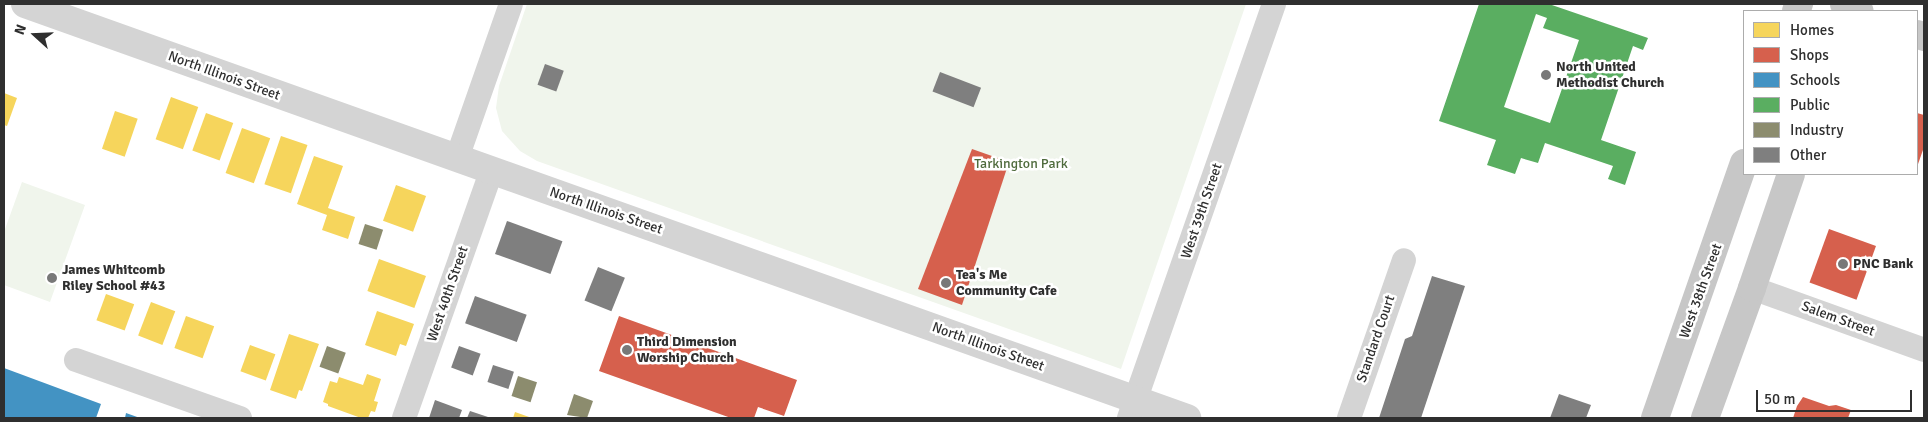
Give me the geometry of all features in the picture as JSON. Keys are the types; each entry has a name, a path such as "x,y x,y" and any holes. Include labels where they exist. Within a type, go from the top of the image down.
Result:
{"main road":[{"name":"West 38th Street","path":"1656,418 1743,166"},
{"path":"1704,418 1752,288 1791,175"}],"street":[{"name":"North Illinois Street","path":"25,4 492,170 1132,409 1187,418"},
{"path":"458,158 511,4"},
{"name":"West 39th Street","path":"1132,409 1274,4"},
{"name":"West 40th Street","path":"404,418 492,170"},
{"name":"Standard Court","path":"1349,418 1404,260"},
{"name":"Salem Street","path":"1752,288 1924,350"},
{"path":"76,360 240,418"}],"green space":[{"name":"Tarkington Park","path":"527,4 1246,4 1121,369 537,161 520,151 502,131 496,108 499,86"},
{"path":"22,182 85,205 50,302 4,285 4,232"}],"building: Homes":[{"path":"4,93 17,98 7,126 4,125"},
{"path":"171,97 198,107 183,149 156,139"},
{"path":"115,111 138,119 125,157 102,149"},
{"path":"206,113 233,123 220,161 192,151"},
{"path":"242,128 270,138 254,183 226,173"},
{"path":"281,136 307,145 291,193 264,184"},
{"path":"314,156 343,166 328,208 355,217 348,239 322,230 327,215 297,204"},
{"path":"396,185 426,196 413,232 383,221"},
{"path":"379,259 426,276 414,308 367,291"},
{"path":"106,294 134,304 125,331 96,320"},
{"path":"151,302 175,311 162,345 138,336"},
{"path":"377,311 414,324 406,346 400,344 396,356 365,345"},
{"path":"186,316 214,326 203,358 174,348"},
{"path":"289,334 319,344 302,391 299,390 296,399 270,390"},
{"path":"250,345 275,354 266,381 240,371"},
{"path":"367,374 381,379 374,401 378,402 375,412 371,411 368,418 361,418 328,406 328,404 323,402 330,381 337,383 339,377 363,385"},
{"path":"515,412 532,418 513,418"}],"building: Shops":[{"path":"1918,113 1924,115 1924,147 1918,164"},
{"path":"972,149 1009,162 962,305 918,289"},
{"name":"PNC Bank","path":"1829,229 1876,246 1856,300 1810,283"},
{"path":"619,316 797,380 784,416 758,407 754,418 731,418 599,371"},
{"path":"1803,397 1829,406 1836,405 1851,410 1848,418 1793,418 1797,406"}],"building: Schools":[{"path":"4,368 101,404 96,418 4,418"},
{"path":"126,413 140,418 125,418"}],"building: Public":[{"path":"1479,4 1549,4 1648,38 1643,50 1633,46 1601,140 1636,152 1625,185 1608,179 1613,166 1545,143 1538,163 1521,158 1515,174 1487,165 1496,140 1439,121","holes":["1536,14 1547,18 1543,28 1579,40 1550,123 1504,107"]}],"building: Industry":[{"path":"365,224 383,230 377,250 359,244"},
{"path":"327,346 346,353 338,374 319,367"},
{"path":"518,376 537,382 531,402 512,396"},
{"path":"574,394 593,401 587,418 567,415"}],"building: Other":[{"path":"545,64 564,71 556,92 537,85"},
{"path":"940,72 981,88 974,107 932,92"},
{"path":"507,221 562,241 550,274 495,254"},
{"path":"598,267 625,278 611,311 585,300"},
{"path":"1432,276 1465,286 1421,418 1379,418 1405,339 1412,336"},
{"path":"475,296 527,315 517,342 465,323"},
{"path":"459,346 481,354 473,375 451,368"},
{"path":"493,365 514,372 508,389 487,382"},
{"path":"1559,394 1591,405 1586,418 1550,418"},
{"path":"435,400 462,410 459,418 429,418"},
{"path":"470,411 491,418 467,418"}],"place":[{"name":"North United Methodist Church","path":"1546,75"},
{"name":"PNC Bank","path":"1843,264"},
{"name":"James Whitcomb Riley School #43","path":"52,278"},
{"name":"Tea's Me Community Cafe","path":"946,283"},
{"name":"Third Dimension Worship Church","path":"627,350"}]}
